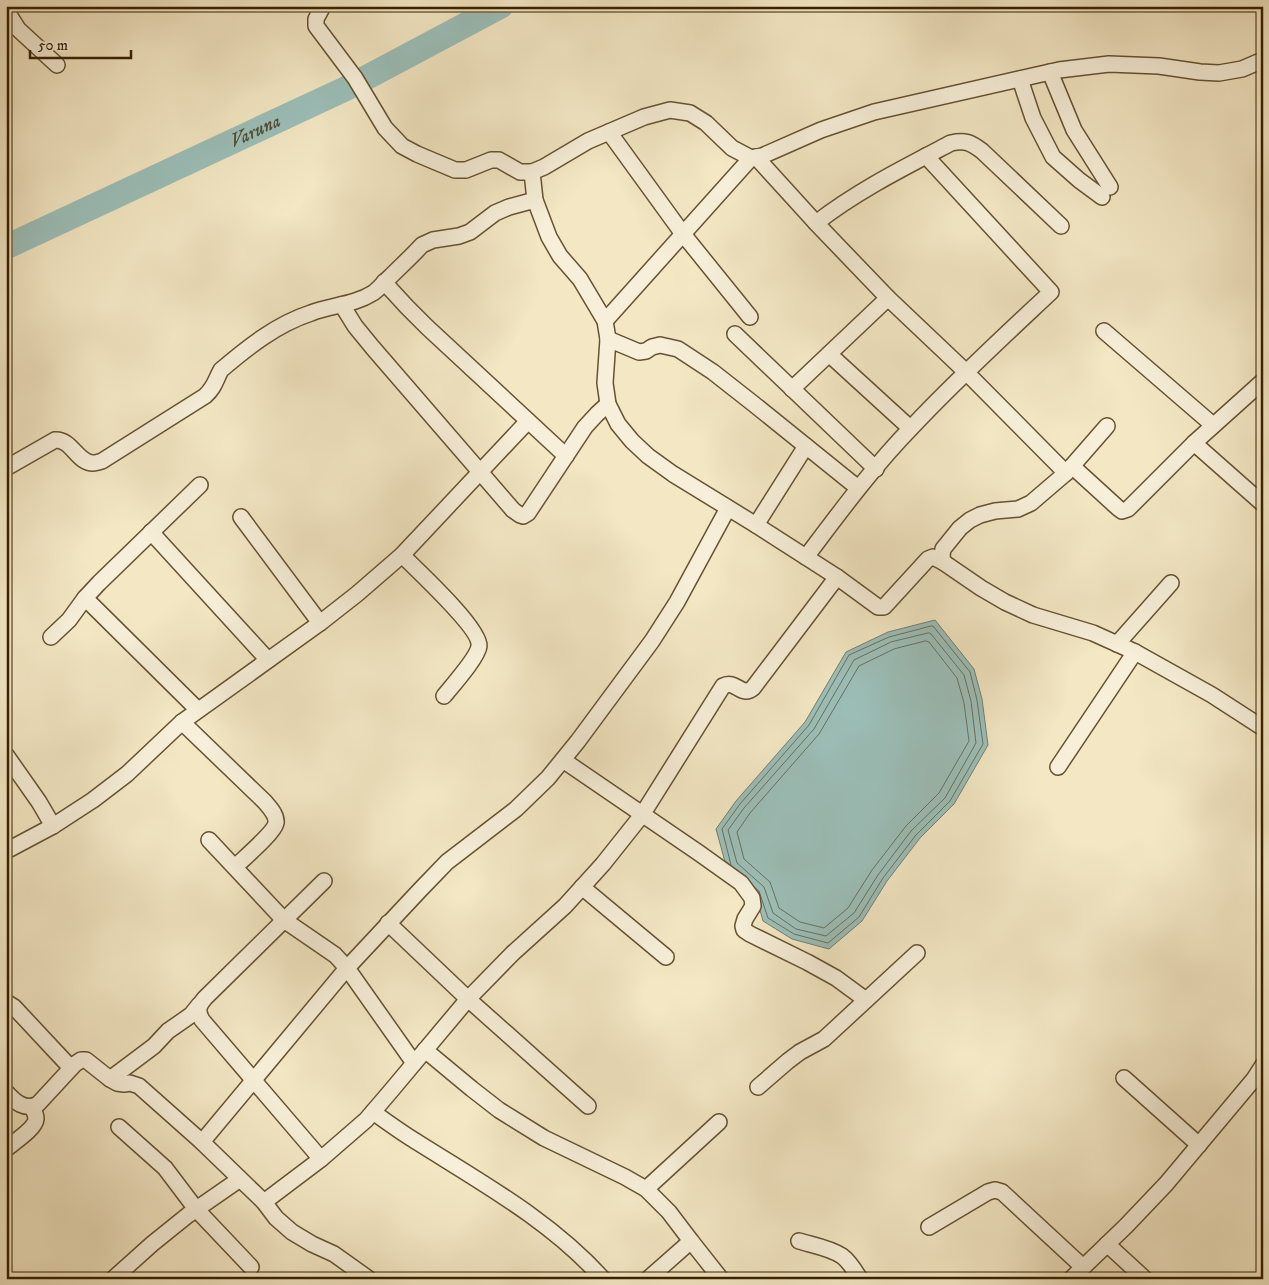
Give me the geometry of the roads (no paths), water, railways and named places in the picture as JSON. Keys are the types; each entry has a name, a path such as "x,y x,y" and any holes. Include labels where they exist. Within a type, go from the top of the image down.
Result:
{"street":[{"path":"323,6 316,19 316,26 355,78 385,128 402,146 455,170 466,170 491,160 499,160 520,172 532,172 588,141 644,117 670,110 690,112 706,123 732,148 754,158 888,298 965,372 1069,469 1122,511 1128,509 1194,443 1263,381"},
{"path":"6,10 18,29 57,65"},
{"path":"605,320 754,158 821,130 874,112 1050,72 1109,64 1159,66 1219,73 1242,69 1263,60"},
{"path":"1020,79 1033,118 1053,156 1079,180 1106,192 1074,130 1050,72"},
{"path":"610,132 683,234 750,317"},
{"path":"816,223 837,206 951,142 962,140 973,144 982,151 1061,226"},
{"path":"806,557 858,488 910,428 965,372 1051,292 926,156"},
{"path":"532,172 535,200 549,237 560,256 580,279 605,320 608,339 605,383 608,404 618,424 648,456 673,474 837,577 878,607 884,607 928,559 933,557 1005,602 1033,615 1093,634 1135,652 1212,695 1263,728"},
{"path":"6,468 60,439 85,461 92,463 102,461 205,396 216,383 221,370 259,340 309,313 361,299 374,292 422,245 433,240 460,236 470,232 495,213 535,200"},
{"path":"384,282 427,327 566,456"},
{"path":"792,389 888,298"},
{"path":"342,305 373,348 479,472 513,510 520,515 523,516 528,513 585,427 608,404"},
{"path":"1104,331 1213,425"},
{"path":"735,334 876,468"},
{"path":"608,339 639,352 660,345 678,349 713,372 858,488"},
{"path":"829,354 910,428"},
{"path":"6,852 53,826 93,800 127,774 182,722 320,623 357,594 402,555 528,421"},
{"path":"943,562 942,555 944,549 960,528 980,515 995,511 1018,509 1031,503 1069,469 1107,426"},
{"path":"1194,443 1263,504"},
{"path":"756,525 806,446"},
{"path":"51,637 69,620 99,583 200,485"},
{"path":"202,1142 347,968 388,924 447,862 516,809 548,778 563,760 652,641 677,602 728,508"},
{"path":"241,517 320,623"},
{"path":"151,532 268,660"},
{"path":"402,555 433,585 477,636 479,646 475,656 444,696"},
{"path":"264,1202 321,1159 366,1120 468,999 513,953 565,906 603,864 642,815 723,686 727,684 732,685 744,691 749,691 753,688 837,577"},
{"path":"1117,644 1171,583"},
{"path":"85,598 198,710"},
{"path":"1058,767 1135,652"},
{"path":"182,722 265,802 274,814 276,823 272,832 235,867"},
{"path":"6,755 39,802 53,826"},
{"path":"563,760 741,883 752,898 752,906 744,919 744,930 836,978 866,1000"},
{"path":"209,840 284,920 335,955 347,968 414,1064"},
{"path":"110,1079 154,1046 168,1031 191,1015 205,998 324,881"},
{"path":"582,887 666,957"},
{"path":"388,924 468,999 588,1106"},
{"path":"758,1087 788,1060 824,1039 917,953"},
{"path":"6,1002 14,1007 71,1068"},
{"path":"199,1005 198,1013 202,1020 321,1159"},
{"path":"425,1050 499,1110 544,1138 646,1189 669,1212 721,1279"},
{"path":"6,1092 25,1107 32,1107 38,1104 71,1068 81,1060 86,1060 117,1083 130,1083 139,1086 202,1142 292,1232 334,1254 369,1279"},
{"path":"1071,1279 1166,1184 1254,1079 1263,1065"},
{"path":"1124,1078 1199,1145"},
{"path":"6,1149 32,1127 36,1121 36,1115 32,1107"},
{"path":"373,1112 416,1142 521,1208 591,1265 603,1279"},
{"path":"646,1189 719,1122"},
{"path":"119,1127 165,1168 196,1209 251,1267"},
{"path":"113,1279 152,1244 196,1209 240,1179"},
{"path":"929,1227 988,1192 995,1190 1002,1192 1083,1267"},
{"path":"648,1279 691,1241"},
{"path":"798,1241 830,1250 842,1256 860,1279"},
{"path":"1107,1244 1145,1279"}],"water":[{"path":"935,620 974,669 982,699 988,745 954,804 920,838 887,881 862,921 829,949 792,939 763,921 755,893 727,869 716,829 736,801 805,722 846,652 888,632"}],"waterway":[{"name":"Varuna","path":"6,247 345,89 501,6"}]}
